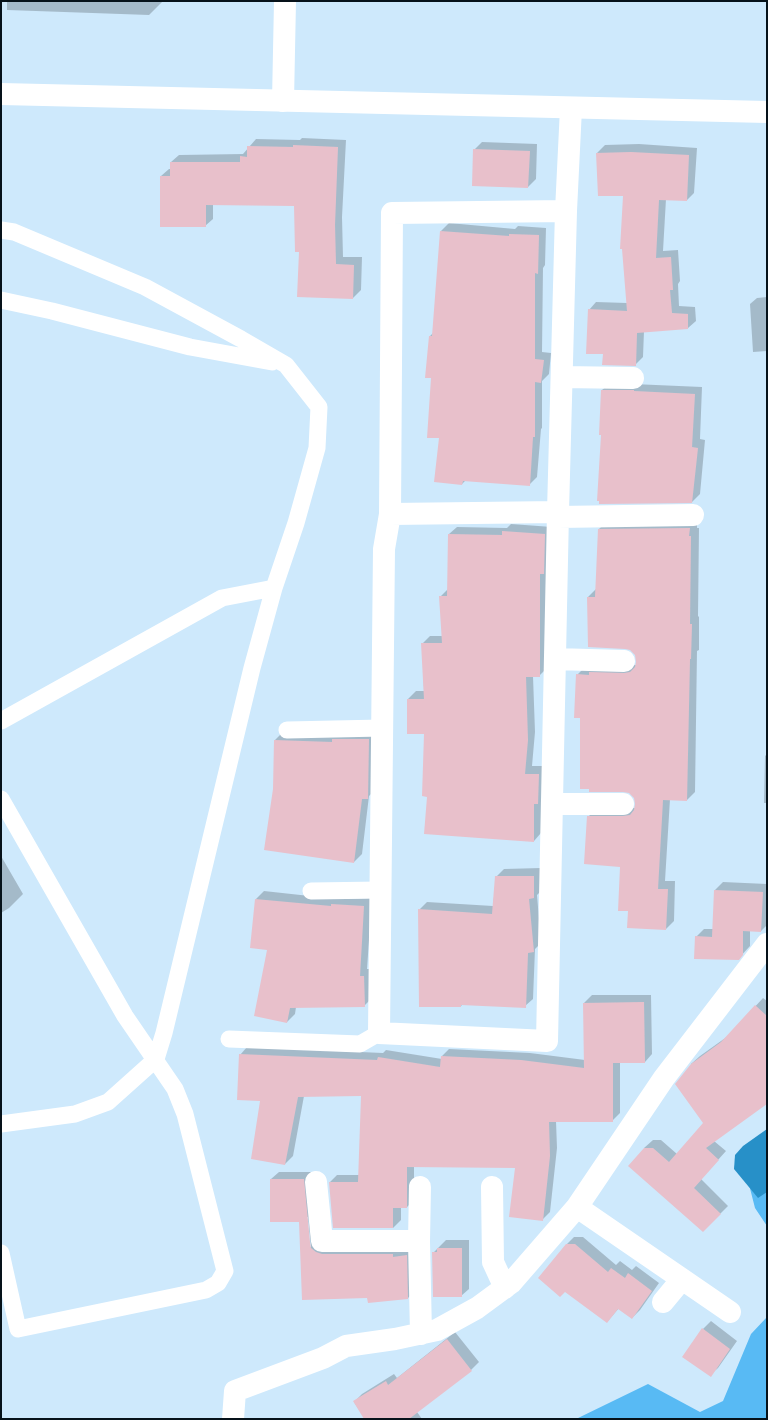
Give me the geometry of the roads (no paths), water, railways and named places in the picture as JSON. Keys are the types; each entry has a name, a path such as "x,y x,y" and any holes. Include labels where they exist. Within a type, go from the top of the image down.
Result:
{"street":[{"path":"283,101 285,1"},
{"path":"1,94 767,112"},
{"path":"566,211 392,213 390,514 384,549 379,1033 547,1041 558,514 566,211 571,108"},
{"path":"562,377 633,378"},
{"path":"390,514 693,515"},
{"path":"555,659 624,661"},
{"path":"552,804 623,804"},
{"path":"233,1419 235,1392 324,1358 346,1346 437,1330 477,1308 511,1283 577,1207 664,1078 767,944"},
{"path":"316,1182 322,1242 419,1241"},
{"path":"420,1187 420,1334"},
{"path":"492,1187 493,1262 505,1288"},
{"path":"577,1207 730,1312"},
{"path":"663,1302 682,1279"}],"lane":[{"path":"1,230 14,232 145,287 286,364 319,407 317,448 296,523 274,588 252,668 164,1033 156,1059 108,1102 75,1114 1,1124"},
{"path":"1,300 52,311 190,347 286,364"},
{"path":"1,721 222,598 274,588"},
{"path":"287,730 382,728"},
{"path":"1,799 125,1016 156,1059 175,1089 185,1114 225,1271 218,1283 206,1290 18,1329 1,1253"},
{"path":"311,891 380,890"},
{"path":"229,1039 360,1044 379,1033"}]}
